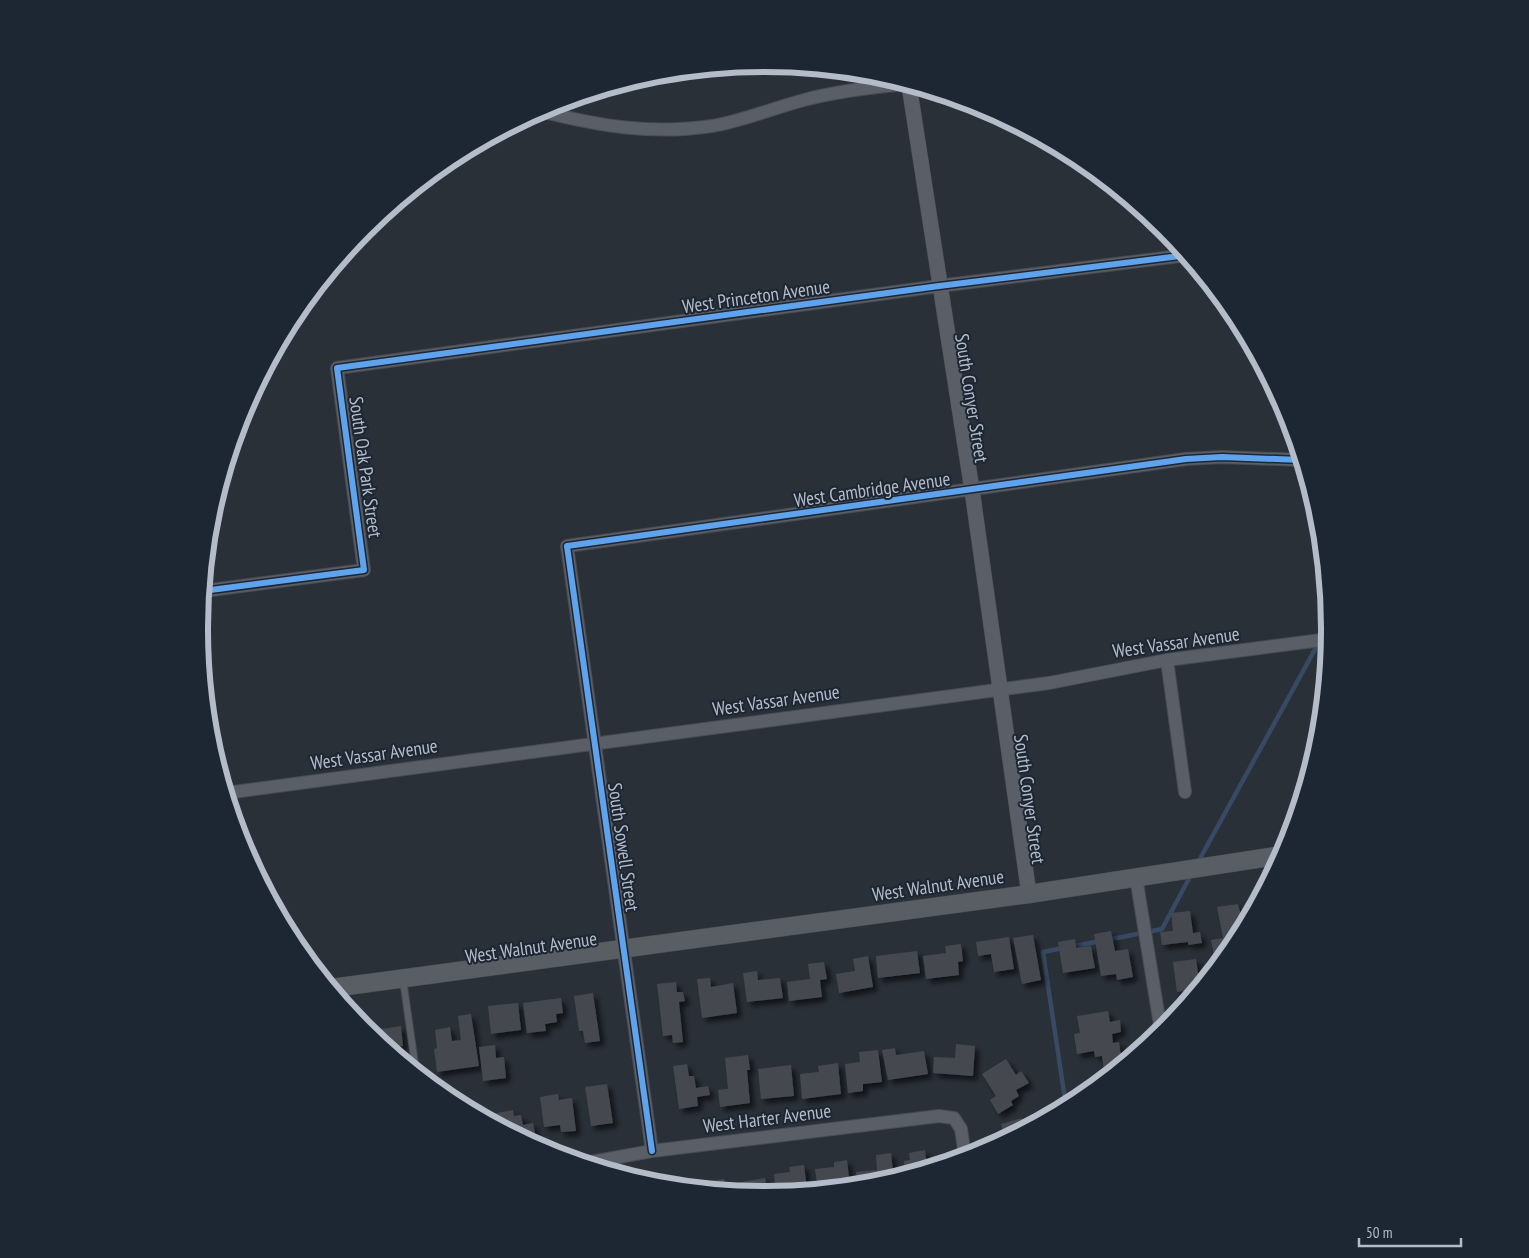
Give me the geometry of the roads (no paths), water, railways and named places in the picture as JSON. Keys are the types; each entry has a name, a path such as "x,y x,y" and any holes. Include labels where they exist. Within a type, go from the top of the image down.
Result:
{"main road":[{"name":"West Walnut Avenue","path":"339,987 1029,894 1272,856"}],"street":[{"path":"554,114 592,124 635,130 673,130 713,126 805,100 887,86"},
{"name":"South Conyer Street","path":"910,91 972,490 1029,894"},
{"name":"West Princeton Avenue","path":"337,368 939,286 1178,256"},
{"name":"South Oak Park Street","path":"209,590 364,570 337,368"},
{"name":"West Cambridge Avenue","path":"567,546 1186,460 1222,457 1294,460"},
{"name":"South Sowell Street","path":"567,546 652,1151"},
{"name":"West Vassar Avenue","path":"233,792 1049,683 1167,660 1321,640"},
{"path":"1167,660 1185,792"},
{"path":"1136,877 1159,1021"},
{"name":"West Harter Avenue","path":"600,1160 652,1151 939,1116 954,1118 960,1129 964,1148"}],"lane":[{"path":"403,979 415,1061"}],"waterway":[{"path":"1197,864 1321,639"},
{"path":"1107,940 1162,929 1192,873"},
{"path":"1070,947 1100,941"},
{"path":"1063,948 1043,952 1065,1098"}]}
